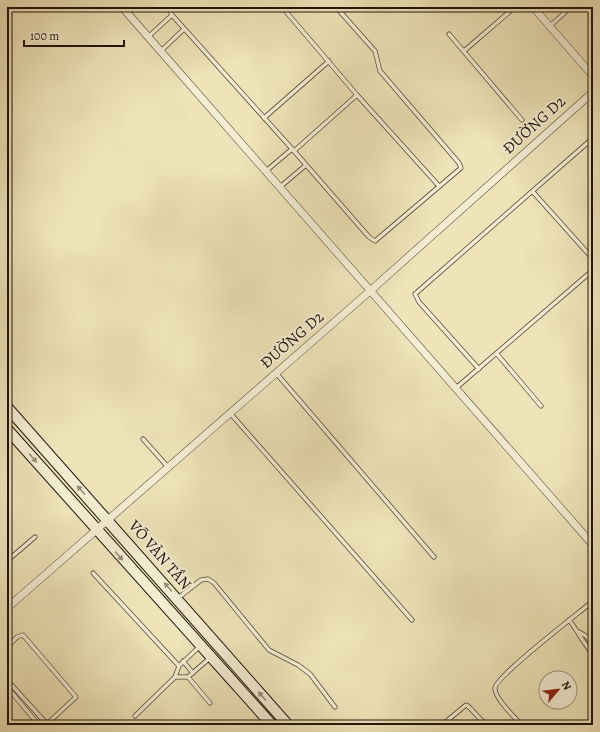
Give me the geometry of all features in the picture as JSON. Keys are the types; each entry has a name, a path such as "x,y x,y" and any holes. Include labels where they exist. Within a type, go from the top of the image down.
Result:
{"street":[{"path":"122,7 593,545"},
{"path":"533,7 593,76"},
{"name":"ĐƯỜNG D2","path":"7,608 370,291 593,92"},
{"name":"VÕ VĂN TẦN","path":"7,407 288,725"},
{"name":"VÕ VĂN TẦN","path":"7,429 95,530 201,644 272,725"}],"lane":[{"path":"168,7 172,15 184,29 293,150 369,238 375,241 460,168 459,163 380,72 375,51 336,7"},
{"path":"282,7 357,95 439,186"},
{"path":"464,51 515,7"},
{"path":"550,26 571,7"},
{"path":"148,37 172,15"},
{"path":"161,51 184,29"},
{"path":"449,34 522,120"},
{"path":"264,118 329,61"},
{"path":"266,171 357,95"},
{"path":"479,368 419,302 415,294 593,138"},
{"path":"280,187 306,165"},
{"path":"533,192 593,259"},
{"path":"456,389 593,270"},
{"path":"497,354 541,406"},
{"path":"276,373 434,557"},
{"path":"230,413 412,620"},
{"path":"143,439 168,467"},
{"path":"7,561 35,537"},
{"path":"93,573 179,666"},
{"path":"178,599 201,580 208,580 214,584 269,650 298,665 310,674 335,707"},
{"path":"522,725 497,696 495,690 497,683 523,658 593,601"},
{"path":"569,620 579,632 586,636 593,644"},
{"path":"579,632 581,641 593,654"},
{"path":"7,647 17,637 24,635 76,697 49,722 46,722 7,680"},
{"path":"135,716 175,677 179,666 201,644"},
{"path":"175,677 188,677 212,657"},
{"path":"183,661 193,673"},
{"path":"188,677 210,703"},
{"path":"7,688 39,725"},
{"path":"442,725 466,705 486,725"}]}
